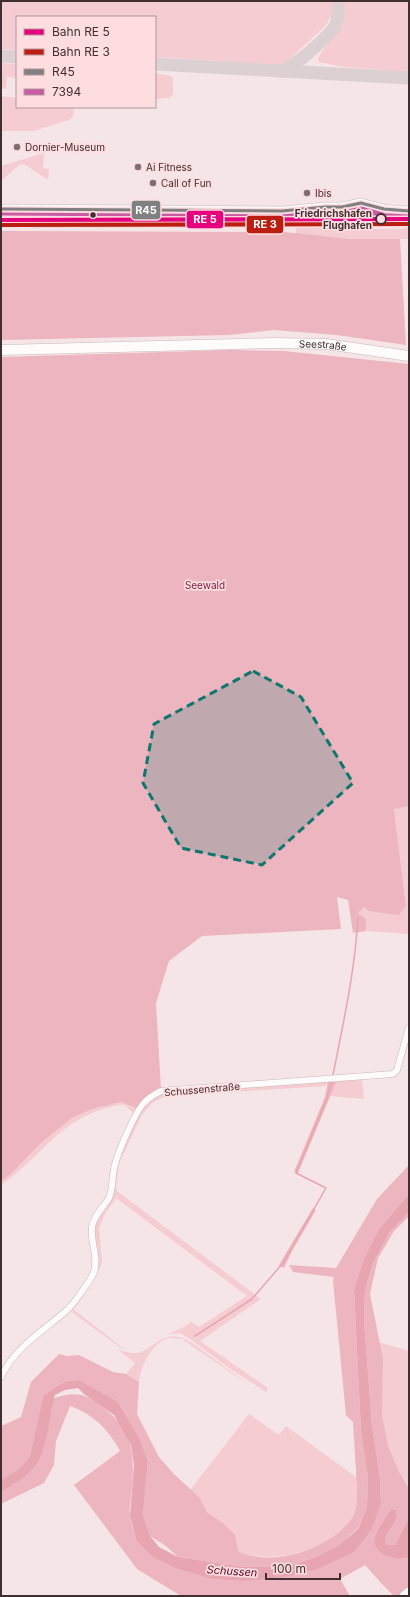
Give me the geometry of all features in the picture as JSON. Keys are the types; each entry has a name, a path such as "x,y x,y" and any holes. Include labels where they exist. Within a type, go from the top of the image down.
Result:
{"main road":[{"name":"Seestraße","path":"1,350 235,343 326,344 409,356"}],"street":[{"path":"1,209 282,211 348,207 409,210"},
{"name":"Schussenstraße","path":"1,1377 22,1348 41,1330 67,1310 90,1281 96,1264 92,1235 92,1228 95,1218 109,1198 112,1188 114,1168 118,1156 137,1114 143,1104 150,1097 161,1091 392,1074 397,1070 409,1027"},
{"path":"404,1596 409,1592"}],"highlighted area":[{"path":"253,671 301,697 353,783 262,865 181,848 143,783 154,724"}],"shaded area":[{"path":"1,1 333,1 332,13 327,24 283,65 156,57 156,16 16,16 16,50 1,49"},
{"path":"344,1 409,1 409,72 343,67 319,62 318,58 320,54 342,27"},
{"path":"1,63 16,64 16,78 7,77 6,89 1,88"},
{"path":"156,73 171,76 173,78 173,94 169,98 156,99"},
{"path":"1,96 16,98 16,108 74,108 73,117 69,120 34,131 1,131"},
{"path":"44,153 43,168 49,169 48,180 24,164 19,165 1,181 1,166"},
{"path":"296,225 374,225 374,229 403,229 403,226 409,226 409,239 350,239 296,234"},
{"path":"409,806 409,934 366,931 366,919 358,913 364,907 406,906 394,808"},
{"path":"362,1079 364,1099 330,1096 337,1080"},
{"path":"328,1081 326,1086 166,1096 152,1103 142,1115 119,1163 116,1187 117,1191 261,1299 200,1341 268,1388 266,1392 180,1333 168,1334 192,1322 199,1327 247,1296 116,1198 105,1214 99,1228 102,1263 95,1278 73,1309 124,1349 73,1313 72,1308 94,1276 94,1228 97,1220 109,1203 117,1166 123,1148 138,1117 151,1100 162,1094"},
{"path":"121,1102 136,1108 134,1114 125,1105 117,1105 88,1115 74,1122 1,1185 1,1181 10,1175 41,1143 72,1118 92,1109"},
{"path":"173,1336 182,1338 191,1342 252,1387 182,1339 174,1338 163,1340 153,1349 142,1369 139,1382 126,1374 135,1363 117,1349 135,1353 142,1352 165,1338"},
{"path":"379,1342 409,1351 409,1489 399,1472 387,1444 382,1414 382,1369"},
{"path":"249,1414 279,1435 286,1426 356,1477 357,1499 354,1516 341,1531 328,1541 310,1549 289,1555 267,1557 247,1556 238,1551 223,1523 207,1512 200,1498 190,1490"}],"green space":[{"path":"1,231 285,232 350,239 400,239 406,345 337,335 274,330 229,335 1,340"},
{"name":"Seewald","path":"229,350 284,351 409,364 409,806 394,809 406,906 399,915 369,911 364,907 358,913 366,919 366,931 353,933 348,900 337,897 341,929 202,936 169,961 156,1003 161,1089 148,1095 136,1108 121,1102 92,1109 72,1118 41,1143 10,1175 1,1181 1,357"},
{"path":"337,1080 298,1173 294,1172 325,1097 328,1081"},
{"path":"409,1165 409,1194 380,1228 354,1290 361,1432 368,1477 367,1506 358,1528 339,1545 316,1557 288,1566 243,1567 178,1557 166,1546 150,1536 143,1514 148,1461 139,1437 117,1401 79,1380 66,1381 43,1396 30,1456 19,1469 1,1480 1,1426 21,1417 31,1382 59,1354 67,1356 79,1355 113,1372 126,1374 139,1382 137,1414 159,1457 174,1474 200,1498 207,1512 223,1523 235,1535 238,1551 250,1556 265,1558 280,1557 296,1554 311,1548 325,1542 338,1533 353,1517 356,1509 357,1493 353,1422 346,1415 333,1281 334,1277 293,1272 289,1265 336,1268 377,1199"},
{"path":"313,1208 316,1210 292,1251 284,1268 279,1265"},
{"path":"409,1212 409,1216 394,1231 378,1258 370,1294 383,1359 382,1416 388,1446 398,1470 409,1489 409,1518 395,1545 386,1545 385,1538 397,1518 396,1510 391,1509 378,1529 374,1540 403,1559 409,1558 409,1589 400,1596 394,1596 365,1565 340,1579 350,1596 181,1596 137,1569 74,1485 120,1451 99,1423 86,1413 70,1406 56,1441 54,1465 44,1483 1,1504 1,1492 31,1471 54,1398 78,1394 94,1401 111,1414 125,1432 129,1441 133,1462 130,1513 136,1540 178,1569 211,1579 242,1581 354,1552 381,1504 380,1478 372,1426 364,1320 365,1290 373,1263 389,1233"}],"water":[{"name":"Schussen","path":"409,1194 409,1212 389,1233 373,1263 365,1290 364,1320 372,1426 380,1478 381,1504 371,1530 354,1552 320,1568 286,1577 242,1581 211,1579 178,1569 153,1557 136,1540 130,1516 134,1465 131,1445 114,1415 84,1394 78,1388 65,1390 55,1395 47,1436 41,1456 36,1465 23,1478 1,1492 1,1480 19,1469 30,1456 43,1396 66,1381 79,1380 117,1401 139,1437 148,1461 143,1514 150,1536 159,1547 178,1557 243,1567 288,1566 316,1557 339,1545 358,1529 367,1506 368,1477 361,1432 354,1290 365,1257 380,1228"},
{"path":"391,1509 396,1510 397,1518 385,1538 386,1545 395,1545 409,1518 409,1558 406,1559 388,1556 376,1547 374,1540 378,1529"}],"waterway":[{"path":"333,1075 345,1017 358,918"},
{"path":"195,1336 252,1299 283,1263 326,1188 296,1173 327,1098 332,1080"}],"taxiway":[{"path":"282,71 302,58 331,31 337,20 338,1"},
{"path":"1,56 16,57"},
{"path":"156,64 409,78"}],"transit line":[{"name":"R45","path":"1,209 282,211 342,207 361,203 384,209 409,211"},
{"name":"7394","path":"1,214 282,216 343,212 361,208 383,214"},
{"name":"7394","path":"369,214 409,216"},
{"path":"1,220 409,219"},
{"path":"1,225 409,224"}],"place":[{"name":"Dornier-Museum","path":"17,147"},
{"name":"Ai Fitness","path":"138,167"},
{"name":"Call of Fun","path":"153,183"},
{"name":"Ibis","path":"307,193"},
{"name":"Friedrichshafen Flughafen","path":"381,219"}]}
